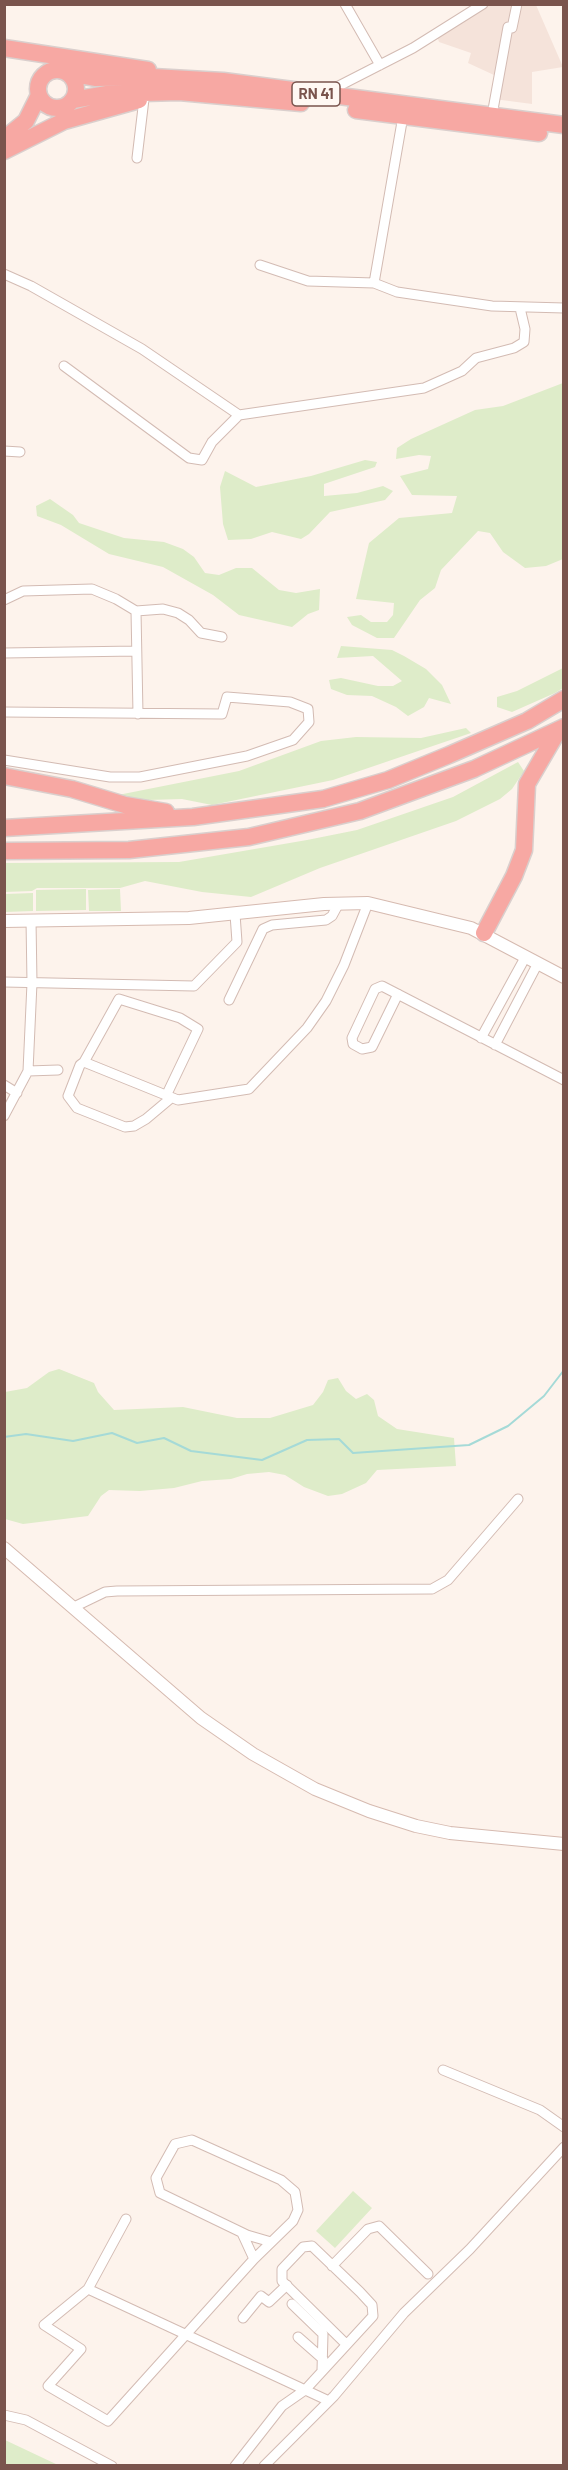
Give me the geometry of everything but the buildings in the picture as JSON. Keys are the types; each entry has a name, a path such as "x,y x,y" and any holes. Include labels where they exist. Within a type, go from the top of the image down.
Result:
{"highway":[{"name":"RN 41","path":"8,49 322,95 564,125"},
{"path":"4,149 58,108 73,100 76,82 68,73 51,71 42,63 8,49"},
{"path":"4,139 26,122 39,95 41,78 51,71"},
{"name":"RN 41","path":"68,73 95,78 153,77 223,81"},
{"name":"RN 41","path":"73,100 107,94 171,92 403,116 564,136"},
{"path":"4,149 64,121 144,99 196,94"},
{"path":"39,95 46,105 58,108"},
{"path":"4,828 193,817 322,799 388,780 527,721 564,699"},
{"path":"4,851 129,850 249,837 360,811 474,769 561,729"},
{"path":"484,933 514,876 524,850 527,784 561,729"},
{"path":"508,753 521,753 528,758 532,774"},
{"path":"4,776 72,789 125,805 193,817"}],"main road":[{"path":"4,921 181,919 339,903 368,903 445,920 484,933 564,977"},
{"path":"4,1548 201,1718 254,1754 315,1789 369,1811 416,1826 450,1833 564,1844"}],"street":[{"path":"345,4 380,65"},
{"path":"322,95 413,48 483,4"},
{"path":"492,115 517,4"},
{"path":"137,158 144,99"},
{"path":"374,283 403,116"},
{"path":"260,265 308,281 374,283 397,292 520,308 564,308"},
{"path":"4,274 31,286 142,349 239,416"},
{"path":"64,366 196,460 202,460 212,442 239,416 424,388 462,371 476,358 514,348 524,342 525,329 520,308"},
{"path":"4,451 20,452"},
{"path":"4,600 23,591 92,589 136,611 163,609 178,613 189,620 201,633 222,637"},
{"path":"136,611 138,714"},
{"path":"4,652 136,651"},
{"path":"4,712 222,714 227,697 290,702 308,709 309,722 293,740 247,756 140,777 110,777 4,760"},
{"path":"229,1000 263,930 272,925 326,920 332,916 339,903"},
{"path":"84,1062 168,1097 187,1099 249,1089 307,1028 326,1001 344,965 368,903"},
{"path":"4,982 194,986 237,942 234,914"},
{"path":"4,1116 28,1071 32,983 31,920"},
{"path":"482,1038 526,956"},
{"path":"495,1045 538,963"},
{"path":"398,994 372,1047 362,1049 353,1044 352,1038 378,986 382,986 398,994 495,1045 564,1080"},
{"path":"119,999 180,1018 198,1029 168,1097 134,1126 115,1124 77,1107 68,1096 74,1078 119,999"},
{"path":"28,1071 58,1070"},
{"path":"4,1085 17,1093"},
{"path":"74,1607 105,1592 117,1591 432,1589 448,1580 518,1499"},
{"path":"443,2070 540,2110 564,2127"},
{"path":"126,2220 88,2289 44,2325 81,2349 48,2386 108,2421 186,2333 296,2216 298,2198 292,2187 198,2142 186,2139 175,2144 156,2178 160,2193 242,2233 271,2242"},
{"path":"264,2466 328,2402 404,2313 470,2249 564,2147"},
{"path":"332,2266 368,2229 379,2226 428,2274"},
{"path":"242,2233 254,2259"},
{"path":"235,2466 282,2406 305,2390 373,2316 372,2305 312,2247 303,2247 282,2269 282,2281 346,2344"},
{"path":"243,2318 261,2296 269,2302 287,2285"},
{"path":"88,2289 186,2333 328,2402"},
{"path":"292,2304 323,2334 322,2370"},
{"path":"298,2337 322,2360"},
{"path":"4,2415 26,2420 112,2466"}],"shaded area":[{"path":"486,5 536,5 563,67 532,72 532,104 494,99 494,75 468,63 471,53 439,42 436,33"}],"green space":[{"path":"563,383 563,559 546,566 525,568 503,552 490,533 478,531 441,570 435,588 420,600 394,638 377,638 352,625 347,617 361,615 371,622 387,622 393,615 394,603 356,599 369,543 399,518 452,513 457,496 412,495 400,476 428,469 431,456 419,455 396,459 397,448 411,439 475,410 503,406"},
{"path":"365,460 377,462 375,467 324,484 324,496 357,493 383,486 393,491 385,500 330,512 301,539 272,532 251,539 228,540 223,524 220,487 225,471 256,487 311,476"},
{"path":"50,499 73,515 79,523 124,538 164,542 183,549 194,557 205,573 219,575 236,568 252,568 279,590 296,593 320,589 319,610 308,614 292,627 239,615 213,595 163,567 109,554 61,525 37,516 36,506"},
{"path":"341,646 392,650 404,656 426,669 442,685 451,704 429,698 424,707 408,716 396,707 372,696 347,695 331,689 329,680 341,678 378,686 393,686 402,681 373,656 337,658"},
{"path":"563,668 563,688 555,693 512,712 497,707 497,697 517,691"},
{"path":"466,728 471,733 333,780 212,805 182,799 147,800 118,795 239,771 321,741 356,737 421,738"},
{"path":"518,762 524,771 512,789 500,799 456,821 320,868 251,897 202,892 145,881 120,888 37,888 32,891 5,892 5,863 179,862 307,840 357,830 453,797"},
{"path":"86,889 86,910 36,911 36,890"},
{"path":"120,889 121,911 89,911 88,890"},
{"path":"33,893 33,911 5,912 5,894"},
{"path":"59,1369 94,1383 98,1392 114,1410 183,1407 237,1418 270,1418 313,1405 323,1392 328,1380 338,1378 346,1391 356,1399 367,1394 374,1400 378,1416 397,1429 454,1438 456,1466 377,1470 366,1483 342,1494 328,1496 304,1487 285,1475 269,1472 247,1474 231,1479 202,1481 174,1488 140,1491 109,1490 101,1496 88,1516 23,1524 5,1519 5,1392 27,1388 49,1372"},
{"path":"353,2191 372,2208 335,2248 316,2231"},
{"path":"5,2440 58,2465 5,2465"}],"waterway":[{"path":"4,1437 26,1434 73,1441 112,1433 137,1443 164,1438 191,1451 262,1460 307,1440 339,1439 353,1453 469,1445 508,1426 544,1396 564,1370"}]}
